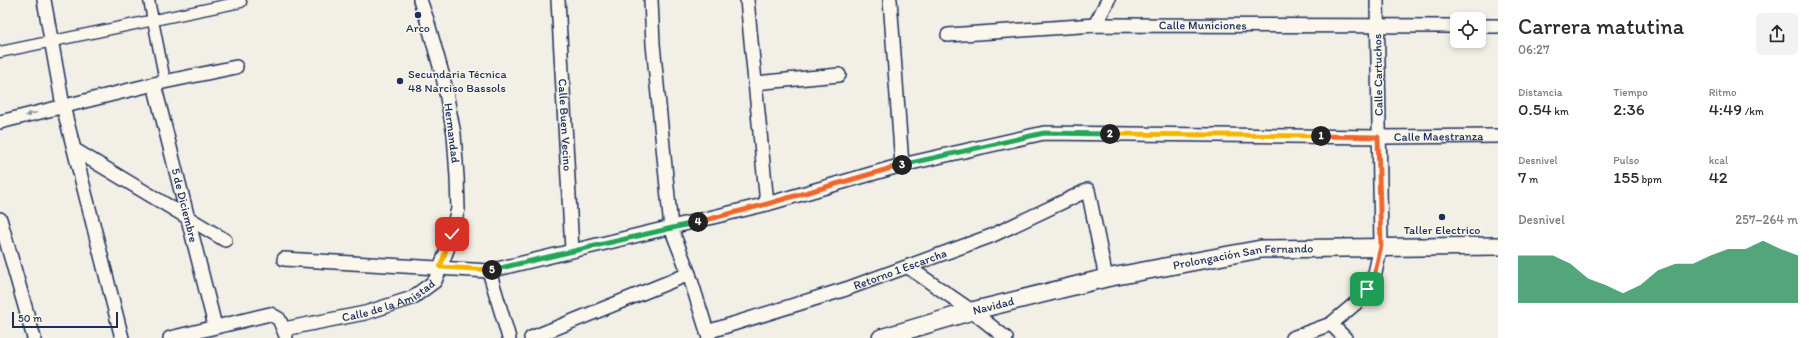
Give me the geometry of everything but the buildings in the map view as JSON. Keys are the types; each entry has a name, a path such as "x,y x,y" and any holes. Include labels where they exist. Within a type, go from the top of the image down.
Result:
{"street":[{"path":"44,0 63,106 122,338"},
{"path":"149,0 153,20 160,82"},
{"name":"Hermandad","path":"420,0 443,77 454,134 458,209 449,245 440,267"},
{"name":"Calle Buen Vecino","path":"558,0 572,250"},
{"path":"651,0 653,44 671,228 708,335"},
{"path":"747,0 767,204"},
{"path":"890,0 902,165"},
{"path":"1095,25 1108,0"},
{"name":"Calle Cartuchos","path":"1331,324 1356,303 1367,289 1375,272 1381,246 1378,137 1377,0"},
{"path":"0,52 241,2"},
{"name":"Calle Municiones","path":"948,35 1095,25 1450,26"},
{"path":"1486,26 1498,26"},
{"path":"0,122 160,82 236,67"},
{"path":"755,83 839,75"},
{"name":"5 de Diciembre","path":"160,82 187,217 216,326"},
{"name":"Calle Maestranza","path":"902,165 1044,133 1378,137 1498,136"},
{"path":"74,150 225,240"},
{"name":"Calle de la Amistad","path":"285,334 365,313 412,298 435,281 440,267 489,271 767,204 902,165"},
{"name":"Retorno 1 Escarcha","path":"708,335 846,289 991,236 1088,190 1106,278"},
{"path":"0,219 34,338"},
{"name":"Prolongación San Fernando","path":"1106,278 1260,248 1498,246"},
{"path":"284,259 440,267"},
{"path":"908,267 972,311 1006,338"},
{"path":"489,271 509,338"},
{"path":"531,338 688,274"},
{"name":"Navidad","path":"881,338 972,311 1106,278"},
{"path":"170,338 270,314 279,319 285,334"},
{"path":"1292,338 1331,324 1345,338"}],"place":[{"name":"Arco","path":"418,15"},
{"name":"Secundaria Técnica 48 Narciso Bassols","path":"400,81"},
{"name":"Taller Electrico","path":"1442,217"}],"route":[{"path":"452,234 440,267 489,271 767,204 902,165 1044,133 1378,137 1381,246 1375,272 1367,289"}]}
